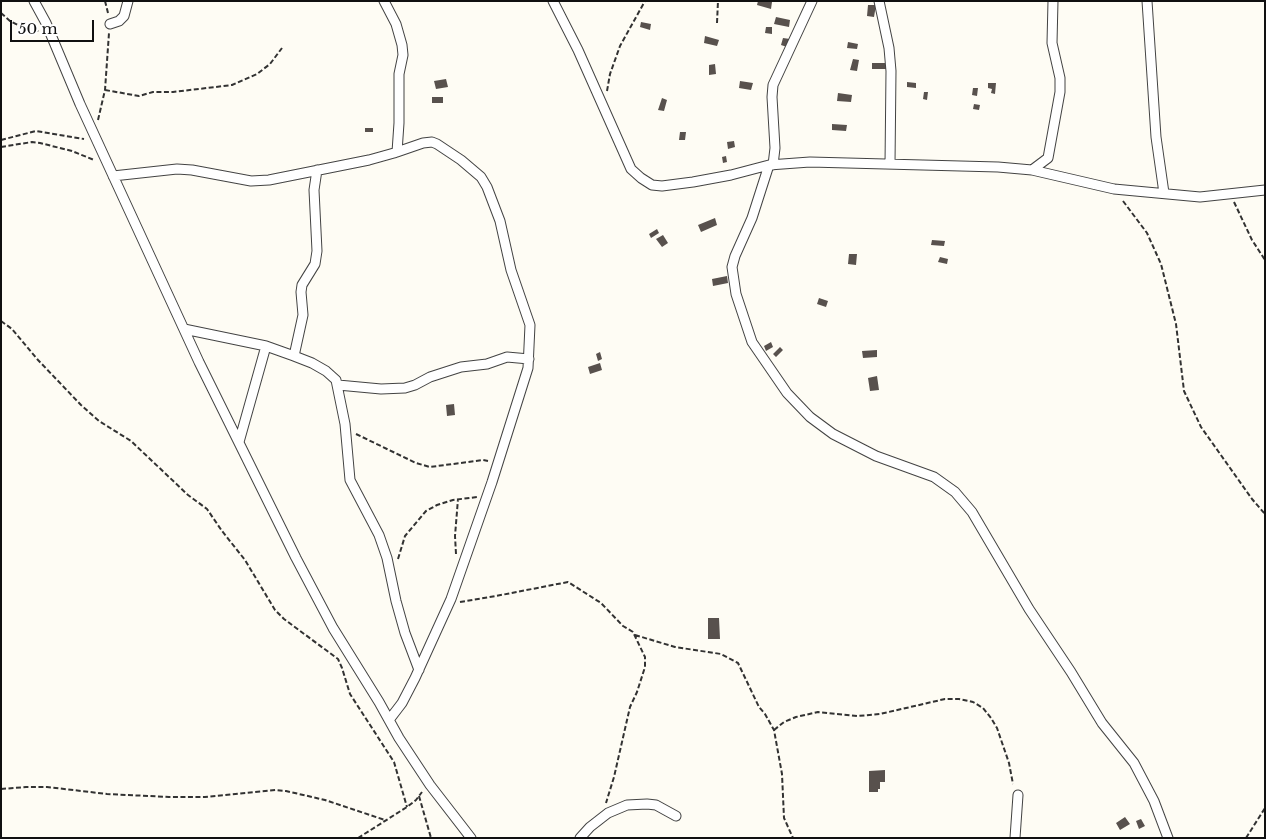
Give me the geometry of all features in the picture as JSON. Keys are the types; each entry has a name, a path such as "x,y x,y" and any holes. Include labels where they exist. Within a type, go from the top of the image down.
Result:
{"street":[{"path":"34,1 50,32 108,165 184,329 296,558 333,628 389,720 428,781 471,838"},
{"path":"110,24 119,21 124,16 128,1"},
{"path":"384,1 396,24 403,55 399,74 400,123 397,152"},
{"path":"552,1 605,107 631,169 652,185 662,186 693,182 771,165 810,162 998,167 1032,170 1114,189 1200,196 1265,190"},
{"path":"812,1 773,86 775,148 771,165 752,218 732,267 736,294 752,342 787,393 810,418 833,434 876,456 934,477 955,492 972,512 1025,602 1102,723 1134,763 1154,801 1168,838"},
{"path":"879,1 889,48 891,71 890,164"},
{"path":"1032,170 1048,158 1060,92 1060,78 1052,43 1053,1"},
{"path":"1147,1 1156,137 1164,193"},
{"path":"113,176 178,169 251,181 284,178 397,152 423,143 437,144 466,164 481,177 487,186 500,221 511,270 530,325 528,368 506,442 449,603 419,670 402,702 389,720"},
{"path":"294,356 303,315 302,285 315,264 317,251 314,190 317,170"},
{"path":"184,329 266,346 312,363 326,371 336,380 345,429 350,480 378,535 387,558 405,633 419,670"},
{"path":"239,442 266,346"},
{"path":"338,385 381,389 405,388 430,377 461,367 487,364 507,357 529,359"},
{"path":"1015,838 1018,795"},
{"path":"580,838 608,813 628,805 656,805 676,816"}],"path":[{"path":"1,140 36,130 96,138 105,90 110,24 105,1"},
{"path":"605,107 613,63 645,1"},
{"path":"717,23 718,1"},
{"path":"1,13 10,21 28,30 50,32"},
{"path":"105,90 139,96 154,92 188,91 232,85 257,74 270,64 282,48"},
{"path":"1,147 40,142 72,151 108,165"},
{"path":"1114,189 1147,233 1161,264 1176,324 1184,391 1200,427 1265,514"},
{"path":"1230,193 1252,240 1265,260"},
{"path":"1,322 12,329 38,360 81,405 99,421 131,441 188,495 207,509 245,560 275,610 284,620 338,659 350,694 394,762 407,807"},
{"path":"345,429 416,463 430,467 483,460 498,463"},
{"path":"397,563 400,547 405,536 426,511 437,505 458,499 487,497"},
{"path":"458,499 455,553 460,572"},
{"path":"449,603 568,582 601,604 623,626 632,630 645,657 645,667 630,707 603,817"},
{"path":"635,635 675,647 722,654 738,663 759,707 774,730 782,774 784,818 793,838"},
{"path":"774,730 784,722 796,717 818,712 858,716 880,714 945,699 973,702 983,708 997,728 1009,763 1013,784"},
{"path":"358,838 407,807 419,796 428,781"},
{"path":"1,789 47,787 107,794 170,797 205,797 276,790 325,800 385,820"},
{"path":"419,796 431,838"},
{"path":"1246,838 1265,808"}],"building":[{"path":"758,1 772,2 771,9 757,5"},
{"path":"868,5 876,5 874,17 867,16"},
{"path":"776,17 790,20 789,27 774,24"},
{"path":"641,22 651,24 650,30 640,27"},
{"path":"766,27 772,27 772,34 765,33"},
{"path":"705,36 719,40 717,46 704,43"},
{"path":"783,38 790,39 787,47 781,45"},
{"path":"848,42 858,44 857,49 847,48"},
{"path":"853,59 859,60 857,71 850,70"},
{"path":"872,63 886,63 886,69 872,69"},
{"path":"715,64 716,74 709,75 709,65"},
{"path":"446,79 448,87 436,89 434,81"},
{"path":"740,81 753,83 751,90 739,88"},
{"path":"907,82 916,83 916,88 907,87"},
{"path":"988,83 996,83 995,94 991,93 992,89 988,88"},
{"path":"973,88 978,88 977,96 972,95"},
{"path":"924,92 928,92 927,100 923,99"},
{"path":"838,93 852,95 851,102 837,101"},
{"path":"432,97 443,97 443,103 432,103"},
{"path":"662,98 667,100 664,111 658,110"},
{"path":"974,104 980,105 979,110 973,109"},
{"path":"832,124 847,125 846,131 832,130"},
{"path":"365,128 373,128 373,132 365,132"},
{"path":"680,132 686,132 685,140 679,140"},
{"path":"734,141 735,147 728,149 727,142"},
{"path":"726,156 727,162 723,163 722,157"},
{"path":"715,218 717,225 701,232 698,225"},
{"path":"657,229 659,233 651,238 649,234"},
{"path":"663,235 668,243 662,247 656,239"},
{"path":"932,240 945,241 944,246 931,245"},
{"path":"849,254 857,254 856,265 848,264"},
{"path":"940,257 948,259 947,264 938,262"},
{"path":"727,276 728,283 713,286 712,279"},
{"path":"819,298 828,301 826,307 817,304"},
{"path":"771,342 773,347 766,351 764,346"},
{"path":"780,347 783,350 776,357 773,354"},
{"path":"877,350 877,357 863,358 862,351"},
{"path":"600,352 602,359 598,361 596,354"},
{"path":"600,363 602,370 590,374 588,367"},
{"path":"877,376 879,390 870,391 868,378"},
{"path":"454,404 455,415 447,416 446,405"},
{"path":"708,618 719,618 720,639 708,639"},
{"path":"885,770 885,782 880,782 878,792 869,792 869,771"},
{"path":"1125,817 1130,824 1120,830 1116,823"},
{"path":"1141,819 1145,826 1139,829 1136,821"}]}
